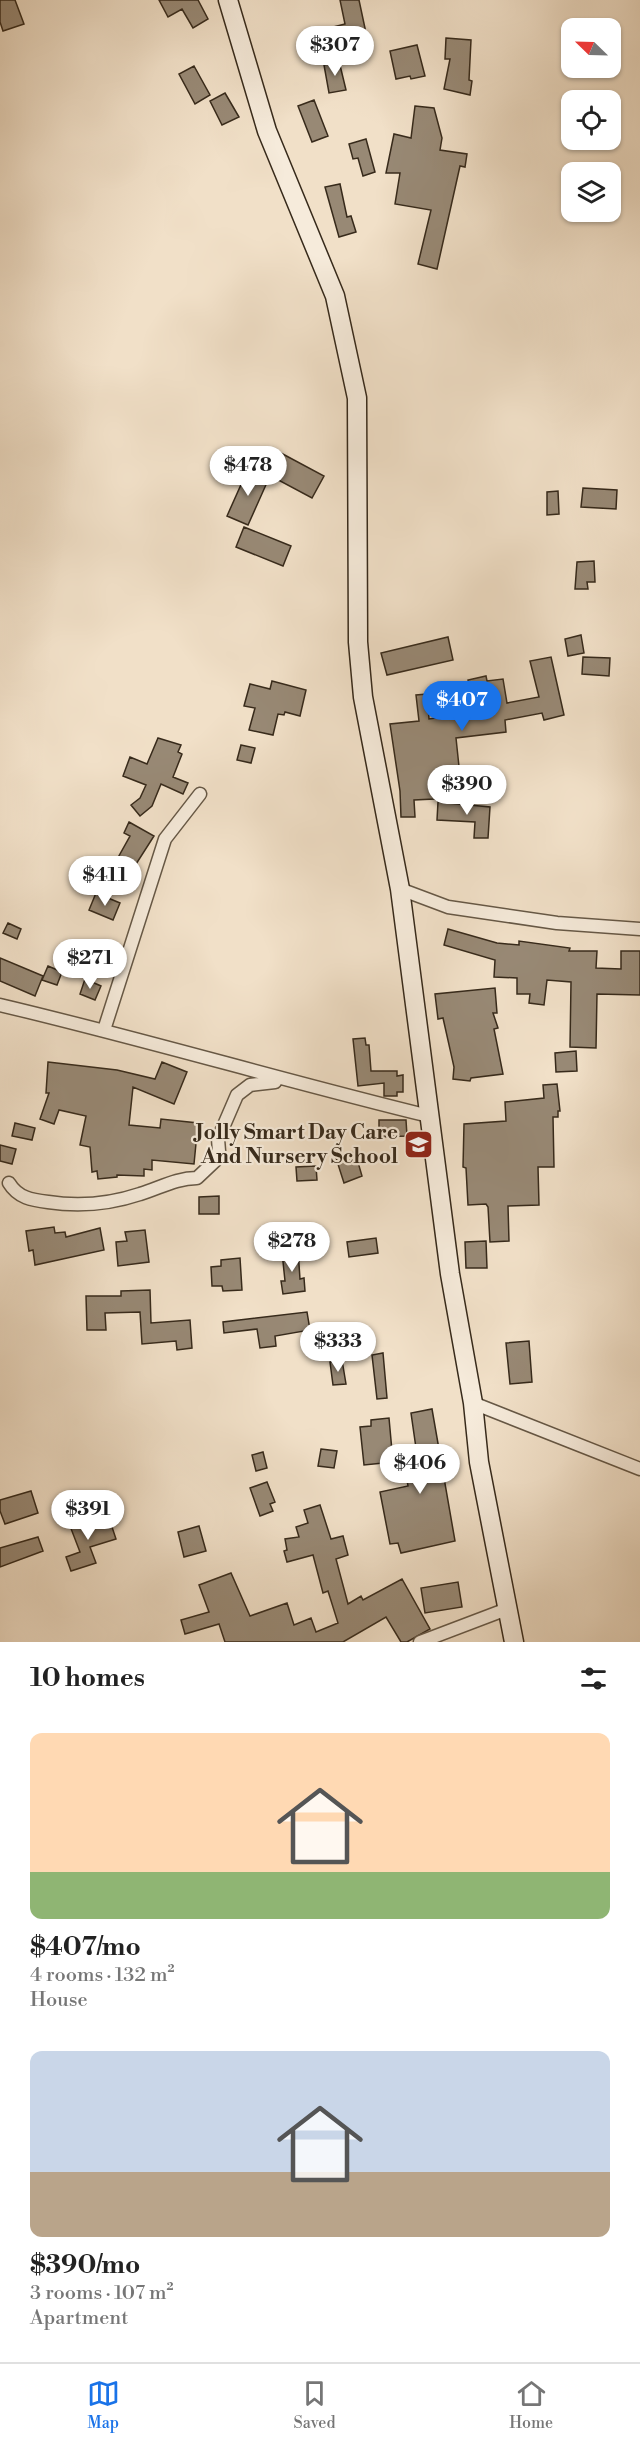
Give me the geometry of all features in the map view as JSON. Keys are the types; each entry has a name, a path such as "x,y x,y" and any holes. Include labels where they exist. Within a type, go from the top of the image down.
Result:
{"street":[{"path":"228,0 267,131 336,296 357,398 358,642 365,708 400,889 450,1274 473,1403 479,1462 514,1642"},
{"path":"104,1030 165,839 200,794"},
{"path":"400,889 448,907 556,923 640,929"},
{"path":"0,1005 104,1030 282,1081 429,1116"},
{"path":"9,1183 18,1194 33,1200 82,1205 116,1201 181,1178 197,1178 215,1161 219,1151 218,1139 242,1090 249,1084 282,1081"},
{"path":"473,1403 640,1469"},
{"path":"420,1642 507,1609"}],"building":[{"path":"0,0 15,0 24,24 3,31 0,22"},
{"path":"159,0 198,0 208,19 193,28 182,9 168,17"},
{"path":"340,0 359,0 366,33 336,39 333,27 345,24"},
{"path":"446,38 471,40 470,95 444,89 450,59 445,59"},
{"path":"417,45 425,76 396,79 390,51"},
{"path":"339,61 346,90 329,93 324,65"},
{"path":"194,66 210,95 195,104 179,74"},
{"path":"225,93 239,117 222,125 210,101"},
{"path":"314,100 328,136 312,142 298,106"},
{"path":"415,106 434,108 442,138 440,150 467,154 465,167 460,166 437,269 418,264 431,210 395,204 400,173 386,173 394,134 411,138"},
{"path":"366,139 375,172 363,176 358,158 353,159 349,144"},
{"path":"340,184 347,217 351,216 356,232 339,237 325,187"},
{"path":"279,452 324,476 312,498 267,474"},
{"path":"248,469 269,478 248,525 227,516"},
{"path":"583,488 617,490 616,509 581,507"},
{"path":"558,491 559,514 547,515 547,492"},
{"path":"244,527 291,546 283,566 236,547"},
{"path":"594,561 595,582 587,582 588,589 575,589 577,562"},
{"path":"581,635 584,653 568,656 565,639"},
{"path":"448,637 453,660 387,675 381,653"},
{"path":"551,657 564,715 544,720 542,713 505,720 506,732 456,738 460,776 434,779 434,799 414,800 415,817 401,817 400,791 390,724 419,721 416,695 427,694 429,719 475,713 468,680 486,676 487,681 503,679 507,703 539,697 530,661"},
{"path":"583,657 610,658 609,676 582,674"},
{"path":"272,681 306,690 300,716 285,712 284,715 278,714 273,735 249,730 255,708 244,706 250,684 270,689"},
{"path":"158,738 181,745 178,752 182,754 173,777 188,783 183,794 161,784 152,806 140,816 131,805 140,798 146,785 123,776 130,757 147,764"},
{"path":"241,745 255,748 251,763 237,760"},
{"path":"438,802 490,807 488,838 474,838 475,822 437,820"},
{"path":"129,822 154,836 131,872 115,863 130,836 124,833"},
{"path":"96,893 120,903 113,920 89,910"},
{"path":"8,923 21,929 17,939 3,933"},
{"path":"448,929 497,943 519,945 519,941 570,948 569,951 597,951 596,968 621,969 621,951 640,951 640,995 597,994 596,1048 570,1047 571,982 547,980 544,1005 529,1003 530,994 517,994 517,978 494,977 495,960 444,945"},
{"path":"61,955 72,960 67,970 56,965"},
{"path":"0,958 43,976 35,996 0,981"},
{"path":"48,966 62,972 57,985 42,980"},
{"path":"85,979 101,986 95,1000 80,994"},
{"path":"495,988 497,1013 493,1013 498,1028 494,1029 503,1074 471,1078 470,1081 453,1079 454,1067 443,1018 438,1019 435,994"},
{"path":"365,1038 366,1045 369,1045 371,1071 397,1071 397,1076 403,1075 403,1092 397,1092 397,1096 384,1096 384,1083 358,1086 353,1039"},
{"path":"576,1051 577,1071 556,1072 555,1053"},
{"path":"48,1062 117,1070 155,1079 162,1062 187,1072 174,1104 133,1087 129,1125 160,1128 161,1119 198,1123 194,1164 152,1160 152,1170 144,1169 144,1176 117,1175 117,1177 98,1179 97,1171 92,1172 90,1147 80,1145 86,1116 59,1110 54,1124 40,1119 49,1093 46,1093"},
{"path":"557,1084 560,1111 558,1111 558,1117 553,1117 554,1167 538,1167 539,1205 508,1206 509,1241 490,1242 488,1207 486,1204 468,1205 466,1168 463,1167 464,1124 506,1121 505,1102 544,1098 543,1085"},
{"path":"379,1120 406,1120 407,1136 379,1137"},
{"path":"15,1123 35,1128 32,1140 12,1136"},
{"path":"0,1145 16,1149 12,1164 0,1161"},
{"path":"355,1152 362,1176 344,1183 336,1158"},
{"path":"316,1166 317,1180 297,1181 296,1167"},
{"path":"219,1196 219,1214 199,1214 199,1197"},
{"path":"54,1227 55,1233 65,1232 66,1237 100,1228 104,1250 35,1265 33,1250 29,1251 26,1231"},
{"path":"145,1230 149,1262 118,1266 116,1242 127,1241 125,1232"},
{"path":"376,1238 378,1253 349,1257 347,1242"},
{"path":"486,1241 487,1268 466,1268 465,1242"},
{"path":"298,1250 300,1279 304,1278 305,1291 283,1294 281,1281 285,1281 282,1252"},
{"path":"240,1258 242,1290 223,1291 222,1286 212,1286 211,1267 221,1266 221,1260"},
{"path":"150,1290 151,1323 190,1320 192,1348 177,1350 176,1341 142,1344 140,1312 105,1313 106,1330 87,1330 86,1296 121,1296 121,1291"},
{"path":"307,1312 310,1330 275,1336 276,1346 260,1348 257,1329 224,1333 223,1322"},
{"path":"529,1341 532,1382 510,1384 506,1343"},
{"path":"383,1353 387,1398 377,1399 372,1355"},
{"path":"342,1360 346,1384 333,1385 330,1362"},
{"path":"432,1409 455,1541 401,1553 398,1543 390,1544 380,1492 408,1486 403,1457 417,1455 411,1413"},
{"path":"389,1418 393,1462 364,1465 360,1427 371,1426 371,1420"},
{"path":"321,1449 337,1451 334,1468 318,1466"},
{"path":"263,1452 267,1468 256,1471 252,1455"},
{"path":"267,1482 275,1502 270,1504 273,1511 260,1516 250,1488"},
{"path":"31,1491 38,1513 5,1524 0,1511 0,1500"},
{"path":"320,1505 331,1539 343,1536 348,1555 336,1559 348,1604 361,1596 363,1600 402,1579 430,1629 407,1642 401,1642 386,1617 343,1642 225,1642 219,1624 185,1634 181,1620 209,1612 199,1585 231,1573 250,1616 287,1603 294,1625 311,1618 316,1632 338,1623 328,1591 323,1593 313,1555 287,1562 284,1551 287,1550 285,1539 299,1537 296,1527 308,1523 304,1510"},
{"path":"95,1514 101,1527 111,1524 116,1539 90,1547 96,1563 71,1571 66,1557 80,1552 70,1526"},
{"path":"199,1526 206,1551 184,1557 178,1532"},
{"path":"38,1537 43,1551 0,1567 0,1548"},
{"path":"458,1582 462,1607 425,1613 421,1588"}],"place":[{"name":"Jolly Smart Day Care And Nursery School","path":"419,1145"}]}
